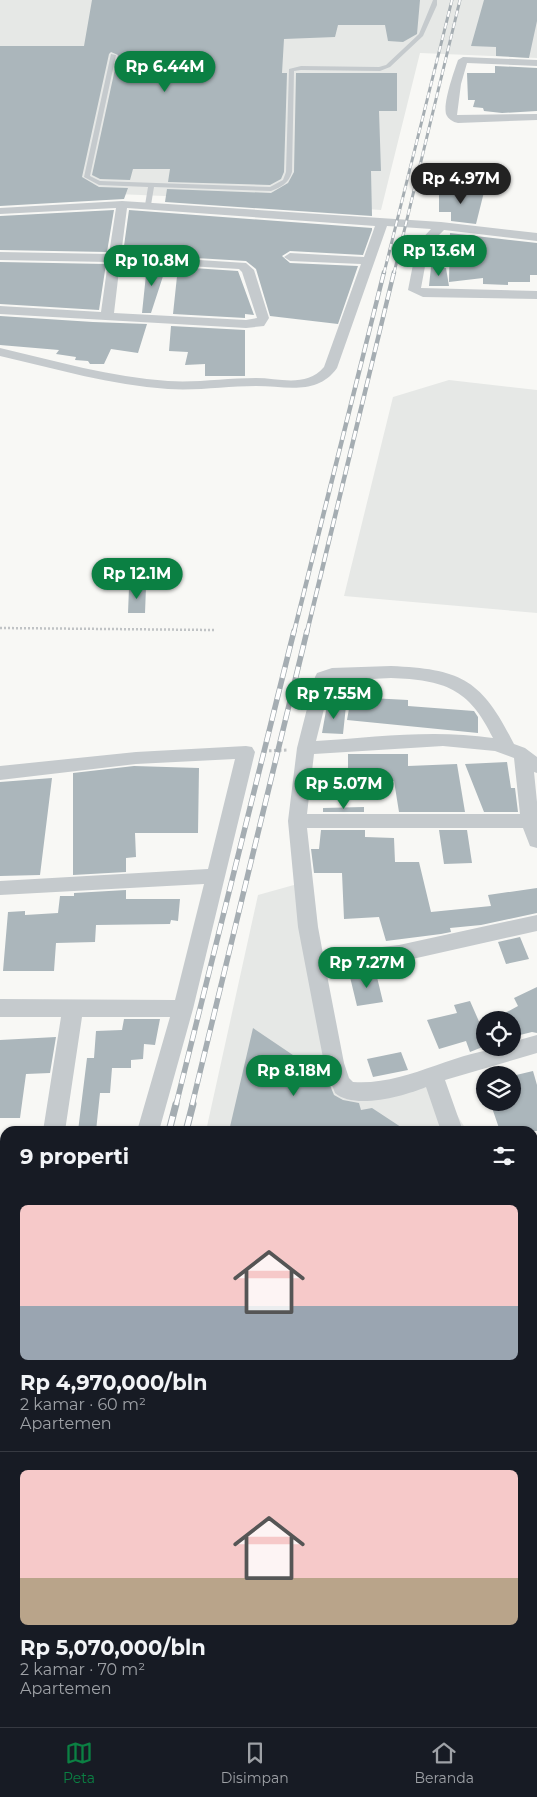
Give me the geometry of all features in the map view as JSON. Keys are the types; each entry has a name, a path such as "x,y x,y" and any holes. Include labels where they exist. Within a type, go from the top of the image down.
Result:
{"street":[{"path":"537,63 464,60 456,84 451,114 458,120 537,117"},
{"path":"107,317 122,204"},
{"path":"0,211 122,204 148,205 441,226 537,237"},
{"path":"0,352 100,375 150,383 197,386 253,382 309,384 322,379 330,368 382,223"},
{"path":"441,226 423,244 414,290 423,293 537,295"},
{"path":"0,256 116,258 242,266 248,270 263,318 259,323 254,324 0,310"},
{"path":"290,257 369,261"},
{"path":"537,841 530,821 523,757 471,692 459,684 441,677 402,673 332,674 323,677 306,748 297,821 302,882 315,963 334,1063 343,1089 356,1092 405,1086 432,1075 537,1044"},
{"path":"306,748 424,741 479,741 523,757"},
{"path":"0,773 136,758 246,752 183,1009 149,1126"},
{"path":"297,821 530,821"},
{"path":"0,888 216,876"},
{"path":"315,963 342,962 415,951 537,923"},
{"path":"55,1126 73,1007"},
{"path":"0,1008 183,1009"},
{"path":"432,1075 450,1126"}],"lane":[{"path":"113,55 87,177 99,184 271,189 288,179 291,70 300,68 380,69 388,66 421,34 434,5 434,0"},
{"path":"148,205 151,186"}],"path":[{"path":"0,628 215,630"},
{"path":"246,752 306,748"}],"shaded area":[{"path":"0,0 537,0 537,58 420,53 381,210 235,199 117,194 0,200"},
{"path":"449,380 537,390 537,613 344,596 393,397"},
{"path":"301,883 348,1092 432,1075 464,1126 207,1126 258,895"}],"building":[{"path":"92,0 420,0 417,34 403,42 388,41 385,25 338,25 335,37 284,39 282,73 287,73 284,172 281,179 270,185 168,182 170,169 133,169 130,180 100,179 92,175 118,55 111,52 82,177 99,187 128,188 124,199 0,206 0,46 84,46"},
{"path":"484,0 537,0 537,21 529,58 496,56 496,47 471,46"},
{"path":"495,66 537,68 537,111 502,113 484,111 483,108 473,107 475,100 468,100 467,73 495,73"},
{"path":"296,73 397,73 397,111 379,111 381,171 371,171 372,216 165,202 167,189 271,193 288,183 294,172"},
{"path":"439,190 484,192 476,224 451,221 451,212 439,212"},
{"path":"114,210 107,252 0,250 0,216"},
{"path":"129,210 372,228 372,230 363,255 290,251 282,256 290,263 358,266 338,324 270,316 256,269 246,261 179,257 179,254 170,252 169,256 149,255 150,253 123,253"},
{"path":"450,233 537,243 537,275 530,275 530,282 508,282 508,285 483,284 483,278 449,282"},
{"path":"0,262 106,264 99,310 0,304"},
{"path":"147,265 166,267 151,313 142,313"},
{"path":"178,267 238,271 254,315 245,314 245,318 173,314"},
{"path":"431,267 446,268 449,286 429,286"},
{"path":"0,316 147,324 138,353 111,349 104,364 90,364 88,361 75,360 76,357 56,354 59,350 0,345"},
{"path":"171,326 245,330 245,376 205,376 205,364 185,365 188,352 169,351"},
{"path":"146,587 145,613 128,613 129,588"},
{"path":"351,697 408,700 408,706 474,711 478,717 478,733 347,720"},
{"path":"327,705 346,706 343,734 322,733"},
{"path":"348,754 408,754 408,766 457,764 465,812 399,812 394,781 366,781 366,770 348,770"},
{"path":"507,762 511,788 515,788 518,812 484,812 465,764"},
{"path":"134,766 199,768 198,833 135,833 136,857 126,858 126,872 73,875 73,773"},
{"path":"52,778 40,875 0,876 0,782"},
{"path":"364,807 364,812 323,812 323,808"},
{"path":"321,830 365,830 365,837 394,838 395,862 419,862 431,912 491,906 488,895 537,888 537,913 481,925 450,928 451,932 441,934 386,941 379,917 344,919 342,873 314,873 311,849 319,849"},
{"path":"439,830 467,830 472,863 444,864"},
{"path":"126,890 126,899 180,899 178,921 171,920 170,924 96,925 95,942 56,943 54,971 3,971 8,912 25,911 25,915 58,913 60,896 74,896 74,893"},
{"path":"520,937 529,959 506,964 498,942"},
{"path":"376,973 383,1002 357,1006 350,977"},
{"path":"537,987 537,1033 532,1032 521,1035 521,1011 509,1011 518,1006 514,998"},
{"path":"470,1001 476,1015 476,1050 470,1052 466,1041 439,1049 427,1020 457,1013 454,1005"},
{"path":"124,1019 160,1019 155,1045 144,1044 143,1059 131,1060 131,1068 112,1068 110,1093 100,1093 97,1126 79,1126 87,1058 94,1058 96,1031 122,1030"},
{"path":"253,1028 327,1078 334,1095 343,1100 359,1103 361,1110 372,1108 399,1126 230,1126"},
{"path":"56,1037 50,1073 26,1074 20,1118 0,1118 0,1040"},
{"path":"401,1052 408,1070 373,1077 367,1059"},
{"path":"533,1071 537,1085 537,1126 498,1126 493,1111 521,1111 521,1074"}],"railway":[{"path":"384,273 452,0"},
{"path":"394,273 460,0"},
{"path":"294,632 384,272"},
{"path":"307,632 394,272"},
{"path":"176,1105 294,631"},
{"path":"192,1105 307,631"},
{"path":"170,1126 176,1104"},
{"path":"187,1126 193,1104"}]}
